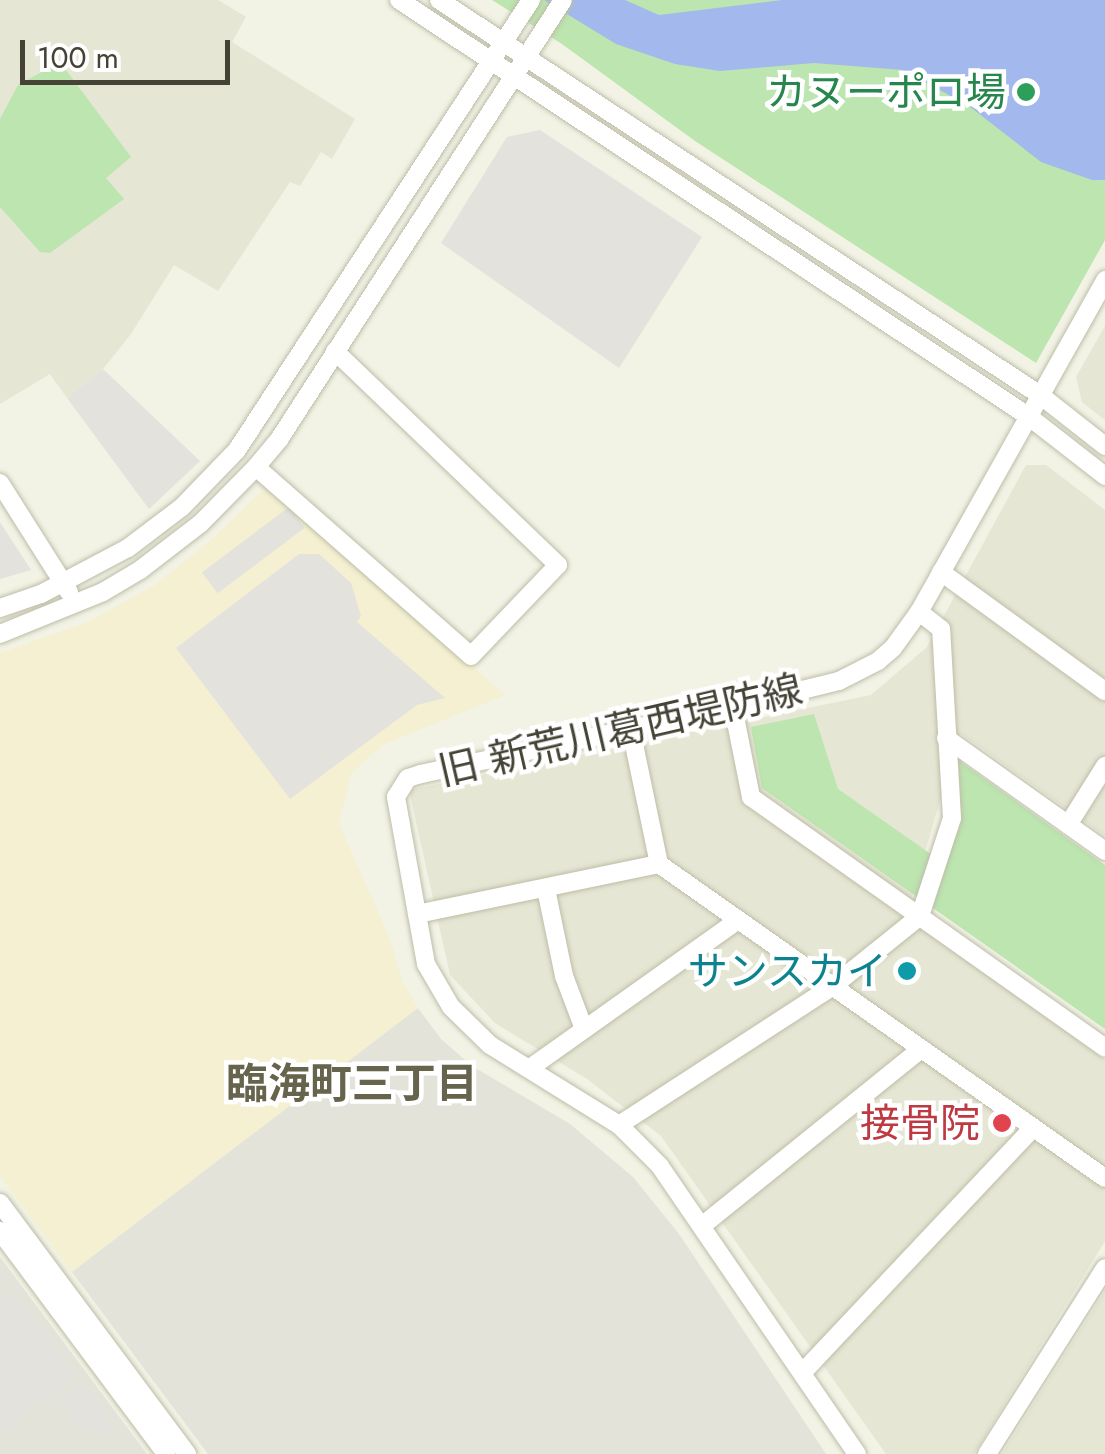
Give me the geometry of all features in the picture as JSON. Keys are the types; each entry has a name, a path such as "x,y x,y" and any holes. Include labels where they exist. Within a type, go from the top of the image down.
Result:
{"street":[{"path":"399,0 1028,416 1105,476"},
{"path":"439,0 1040,395 1105,446"},
{"path":"0,634 76,604 140,570 175,545 256,467 562,0"},
{"path":"0,608 63,583 160,526 238,450 526,6"},
{"name":"旧 新荒川葛西堤防線","path":"857,1454 660,1166 619,1126 490,1044 451,1006 426,964 396,797 408,778 733,708 839,680 894,648 919,612 1105,280"},
{"path":"256,467 471,656 558,565 335,351"},
{"path":"0,483 76,604"},
{"path":"941,572 1105,691"},
{"path":"619,1126 833,986 920,916 952,818 940,629 919,612"},
{"path":"733,708 751,797 1105,1048"},
{"path":"631,730 659,864 1105,1178"},
{"path":"946,738 1105,851"},
{"path":"1068,825 1105,766"},
{"path":"417,914 659,864"},
{"path":"546,889 564,976 584,1029"},
{"path":"530,1068 738,920"},
{"path":"703,1224 920,1050"},
{"path":"802,1372 1032,1128"},
{"path":"0,1203 21,1245 166,1454"},
{"path":"0,1231 21,1245 187,1454"},
{"path":"987,1454 1105,1268"}],"shaded area":[{"path":"0,0 218,0 246,17 232,42 355,119 332,159 321,152 300,186 290,182 218,291 174,265 131,334 103,369 67,398 50,374 0,404"},
{"path":"540,130 702,237 619,368 441,243 507,137"},
{"path":"1105,326 1105,420 1082,402 1076,377"},
{"path":"103,369 200,461 149,509 67,398"},
{"path":"1026,465 1046,465 1105,510 1105,836 960,733 907,913 1105,1060 1105,1241 974,1454 886,1454 661,1136 587,1079 495,1023 450,975 409,790 871,695 927,647"},
{"path":"268,485 505,695 382,745 351,774 339,824 390,939 402,981 418,1008 72,1272 0,1176 0,653 86,623 155,585 211,540"},
{"path":"289,507 305,528 218,593 202,573"},
{"path":"0,522 31,570 0,579"},
{"path":"299,554 319,554 351,583 361,616 357,622 445,698 417,705 290,799 176,648"},
{"path":"418,1008 441,1039 472,1066 570,1124 633,1177 679,1234 826,1454 208,1454 72,1272"},
{"path":"0,1257 147,1454 0,1454"},
{"path":"1105,1291 1105,1454 1002,1454"},
{"path":"12,1292 77,1376 0,1434 0,1301"},
{"path":"82,1382 116,1429 104,1437 95,1424 83,1432 58,1399"}],"green space":[{"path":"492,0 1105,0 1105,240 1036,363 695,141 562,44"},
{"path":"60,62 131,157 106,178 124,199 50,253 40,252 0,207 0,119 18,85"},
{"path":"814,714 838,789 945,864 961,819 958,760 1105,865 1105,1029 762,788 751,727"}],"water":[{"name":"カヌーポロ場","path":"544,0 625,0 659,15 782,0 1105,0 1105,180 1092,180 1041,162 969,106 903,70 814,63 720,71 675,64 616,44"}],"place":[{"name":"カヌーポロ場","path":"1026,92"},
{"name":"サンスカイ","path":"907,971"},
{"name":"接骨院","path":"1002,1123"}],"district":[{"name":"臨海町三丁目","path":"352,1084"}]}
